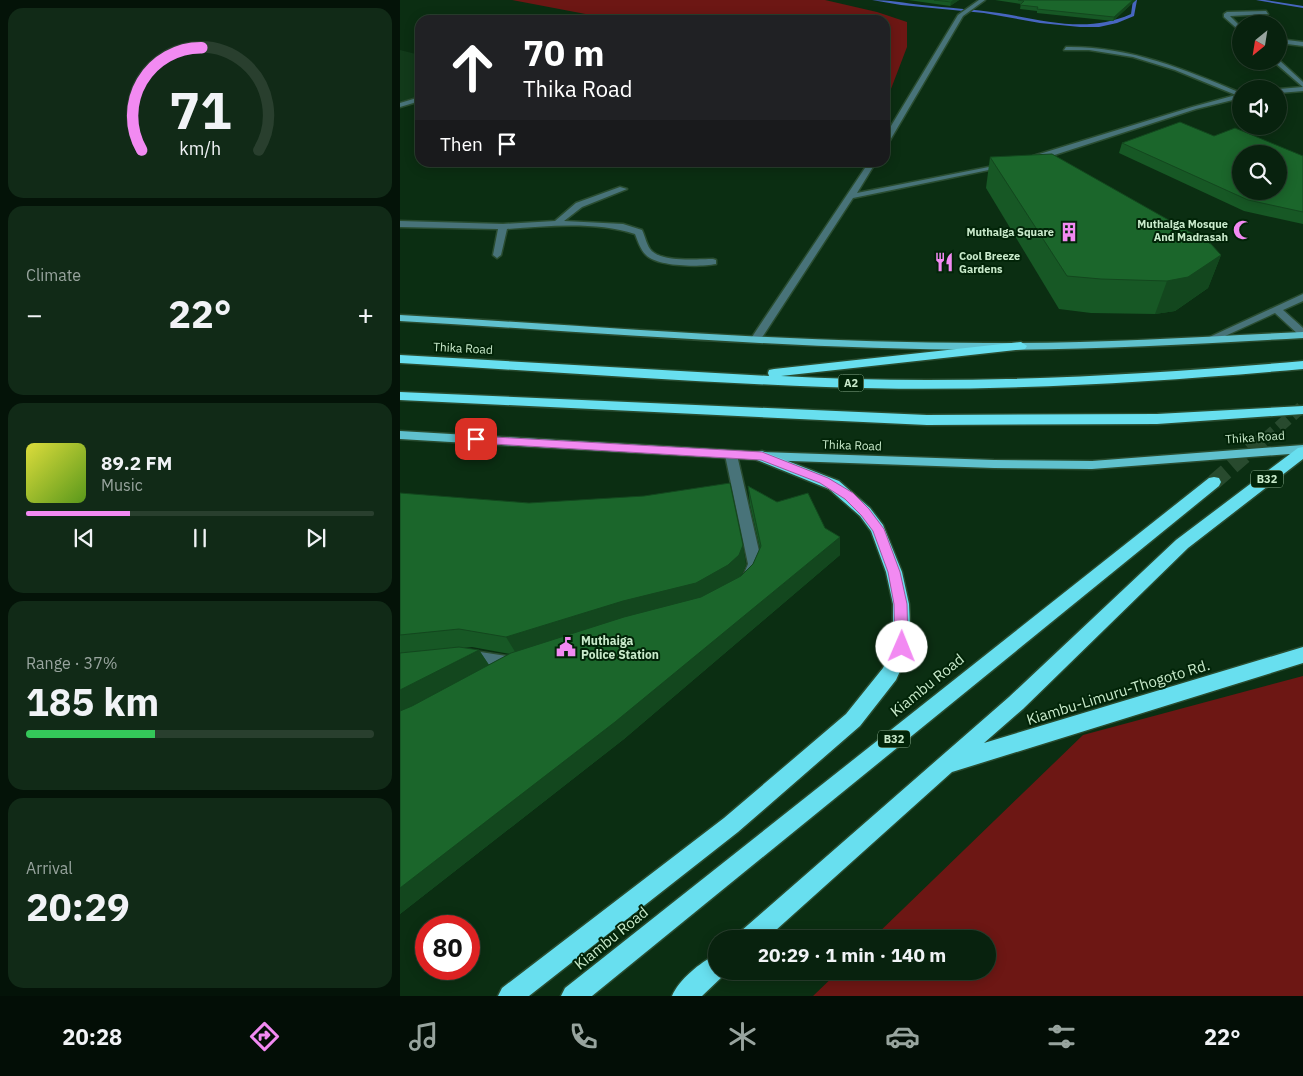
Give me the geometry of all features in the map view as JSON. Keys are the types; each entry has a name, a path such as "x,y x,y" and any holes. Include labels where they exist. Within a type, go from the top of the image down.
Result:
{"highway":[{"path":"731,377 1021,346"},
{"name":"Thika Road","path":"400,359 827,383 1037,382 1165,377 1303,365"},
{"name":"Thika Road","path":"400,396 927,420 1157,419 1303,410"},
{"name":"B32","path":"759,930 1016,703 1182,544 1303,450"},
{"name":"Kiambu Road","path":"510,996 731,825 853,720 890,674 902,647 901,604 894,572 878,529 865,512 834,486 762,456"},
{"name":"Kiambu Road","path":"573,996 1214,482"},
{"name":"Kiambu-Limuru-Thogoto Rd.","path":"945,765 1303,655"},
{"path":"684,996 708,975"}],"main road":[{"path":"400,318 757,338 942,346 1021,346 1208,340 1303,334"},
{"name":"Thika Road","path":"400,436 762,456 985,464 1092,465 1303,450"}],"street":[{"path":"890,134 961,15 982,0"},
{"path":"1232,20 1227,14 1266,13"},
{"path":"1288,42 1303,44"},
{"path":"1066,49 1095,48 1118,51 1190,74 1232,92"},
{"path":"1286,70 1303,85"},
{"path":"1287,90 1303,89"},
{"path":"1031,159 1194,108 1232,98"},
{"path":"400,105 415,100"},
{"path":"848,198 1014,164"},
{"path":"757,338 870,167"},
{"path":"558,223 565,214 576,207 623,189"},
{"path":"400,224 503,227 558,223 633,230 639,232 649,253 655,257 665,260 713,262"},
{"path":"497,255 503,227"},
{"path":"1208,340 1303,297"},
{"path":"1276,309 1303,334"},
{"path":"731,454 755,564 749,578 738,589"},
{"path":"454,658 472,656 521,663 499,674"}],"shaded area":[{"path":"512,0 825,0 886,15 591,15"},
{"path":"890,16 907,22 907,47 890,92"},
{"path":"400,50 415,54 415,97 400,102"},
{"path":"1303,676 1303,996 813,996 830,980 996,980 996,930 881,930 1083,735"}],"building":[{"path":"934,0 954,0 951,2"},
{"path":"1018,0 1133,0 1114,17 1037,9 1038,7 1020,5 1024,1"},
{"path":"1180,122 1214,136 1232,129 1232,135 1252,135 1276,145 1232,145 1232,193 1122,143"},
{"path":"1287,149 1303,156 1303,212 1248,200 1287,200"},
{"path":"1052,154 1211,244 1221,255 1188,277 1167,281 1067,276 990,157"},
{"path":"730,483 743,545 739,555 728,565 696,583 623,601 506,637 459,629 400,635 400,493 529,503 644,496"},
{"path":"748,486 777,502 808,493 825,528 840,537 615,722 400,888 400,711 511,653 624,617 701,597 741,576 753,564 761,546"},
{"path":"459,647 479,650 400,690 400,653"}],"waterway":[{"path":"874,0 984,12 1080,26 1117,22 1133,15 1135,0"},
{"path":"1258,0 1303,7"}],"tunnel":[{"path":"1265,439 1303,406"},
{"path":"1214,482 1266,437"}],"place":[{"name":"Muthaiga Mosque And Madrasah","path":"1243,230"},
{"name":"Muthaiga Square","path":"1069,232"},
{"name":"Cool Breeze Gardens","path":"944,262"},
{"name":"Muthaiga Police Station","path":"566,647"}],"route":[{"path":"476,439 762,456 824,480 849,496 878,529 894,572 901,604 902,647"}]}
